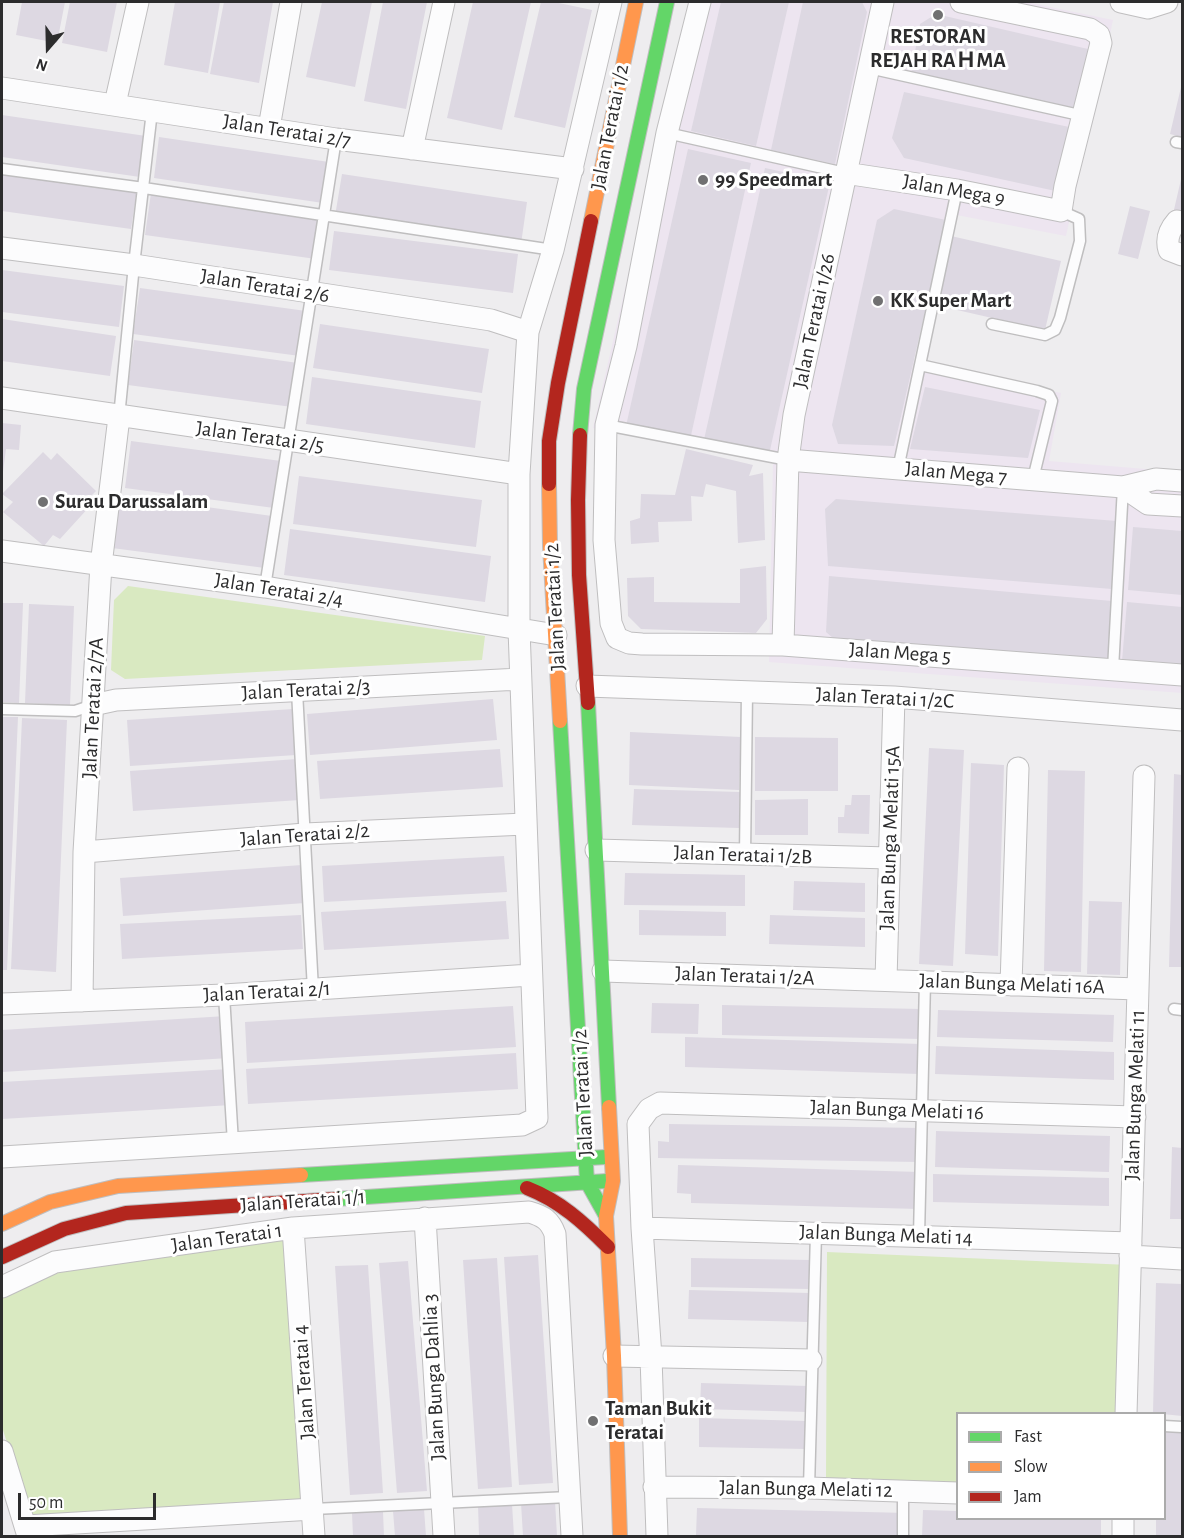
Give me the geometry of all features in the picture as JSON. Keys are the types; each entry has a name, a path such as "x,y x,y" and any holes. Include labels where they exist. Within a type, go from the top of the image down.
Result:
{"main road":[{"name":"Jalan Teratai 1/2","path":"606,1216 587,1182 550,546 549,441 636,2"},
{"name":"Jalan Teratai 1/2","path":"620,1536 614,1356 606,1216 613,1181 587,686 582,638 579,443 584,389 667,2"},
{"name":"Jalan Teratai 1/1","path":"2,1224 50,1202 117,1186 612,1156"},
{"name":"Jalan Teratai 1/1","path":"2,1257 64,1229 126,1214 613,1181"},
{"path":"520,1186 551,1197 566,1207 608,1247"}],"street":[{"path":"115,104 138,2"},
{"path":"269,128 291,2"},
{"path":"412,149 444,2"},
{"name":"Jalan Teratai 1/2","path":"233,1143 522,1125 537,1118 519,629 519,474 528,332 553,250 611,2"},
{"path":"550,546 604,540 606,425 626,346 668,133 700,2"},
{"name":"Jalan Teratai 1/26","path":"783,645 789,460 794,415 883,2"},
{"path":"961,2 1090,29 1099,35 1101,43 1065,186 1061,211"},
{"path":"1121,2 1148,8 1167,2"},
{"name":"Jalan Teratai 2/7","path":"2,88 336,139 573,169"},
{"name":"Jalan Mega 9","path":"845,173 957,190 1061,211"},
{"path":"1182,222 1177,221 1172,227 1167,243 1169,250 1182,255"},
{"name":"Jalan Teratai 2/6","path":"2,248 134,265 491,321 528,332"},
{"name":"Jalan Teratai 2/5","path":"2,398 519,474"},
{"name":"Jalan Teratai 2/7A","path":"82,1001 84,852 101,565 119,417"},
{"name":"Jalan Mega 7","path":"789,460 1123,487 1156,479 1182,481"},
{"name":"Jalan Mega 7","path":"1123,487 1148,504 1182,506"},
{"name":"Jalan Mega 5","path":"604,540 611,623 617,638 642,644 783,645 1182,675"},
{"name":"Jalan Teratai 2/4","path":"2,551 265,587 556,635"},
{"name":"Jalan Teratai 2/3","path":"93,705 116,700 520,679"},
{"name":"Jalan Teratai 1/2C","path":"587,686 894,697 1182,720"},
{"name":"Jalan Bunga Melati 15A","path":"886,980 894,697"},
{"path":"1011,985 1018,768"},
{"name":"Jalan Bunga Melati 11","path":"1126,1412 1144,776"},
{"name":"Jalan Teratai 2/2","path":"84,852 305,834 525,824"},
{"name":"Jalan Teratai 1/2B","path":"596,850 890,858"},
{"name":"Jalan Teratai 1/2A","path":"603,971 886,980"},
{"name":"Jalan Teratai 2/1","path":"2,1004 224,995 531,975"},
{"name":"Jalan Bunga Melati 16A","path":"886,980 1138,989"},
{"name":"Jalan Bunga Melati 16","path":"642,1228 638,1124 649,1109 660,1103 1135,1117"},
{"path":"2,1157 233,1143"},
{"name":"Jalan Teratai 1","path":"2,1287 55,1262 292,1228 529,1212 542,1215 552,1225 555,1234 569,1497"},
{"name":"Jalan Bunga Dahlia 3","path":"425,1218 444,1536"},
{"name":"Jalan Teratai 4","path":"292,1228 314,1536"},
{"path":"642,1228 651,1357 657,1536"},
{"name":"Jalan Bunga Melati 14","path":"642,1228 919,1236 1131,1250 1182,1259"},
{"path":"614,1356 811,1360"},
{"path":"2,1450 27,1531 313,1509"},
{"name":"Jalan Bunga Melati 12","path":"654,1487 809,1488 956,1493"},
{"path":"569,1497 572,1536"},
{"path":"1123,1520 1123,1536"}],"lane":[{"path":"869,68 1084,116"},
{"path":"119,417 152,111"},
{"path":"668,133 845,173"},
{"path":"265,587 336,139"},
{"path":"2,169 144,188 553,250"},
{"path":"898,469 957,190"},
{"path":"992,324 1044,335 1055,330 1080,241 1079,219 1061,211"},
{"path":"920,365 1037,391 1050,397 1052,401 1033,479"},
{"path":"606,425 789,460"},
{"path":"1113,669 1123,487"},
{"path":"297,691 313,990"},
{"path":"745,855 747,692"},
{"path":"2,710 75,711 93,705"},
{"path":"919,1236 925,981"},
{"path":"224,995 233,1143"},
{"path":"809,1488 816,1233"},
{"path":"1166,1426 1182,1427"},
{"path":"903,1492 903,1536"},
{"path":"313,1509 569,1497"}],"shaded area":[{"path":"691,2 1026,2 1113,20 1066,236 946,213 912,360 1061,393 1049,461 1182,472 1182,693 769,662 773,462 593,428"}],"green space":[{"path":"128,586 485,636 482,660 125,679 111,670 114,600"},
{"path":"285,1237 304,1501 31,1518 2,1427 2,1295 57,1269"},
{"path":"827,1252 1129,1265 1121,1412 956,1412 956,1483 826,1479"}],"building":[{"path":"22,2 65,2 57,43 16,35"},
{"path":"70,2 117,2 107,52 62,43"},
{"path":"175,2 220,2 208,73 164,65"},
{"path":"224,2 273,2 259,83 210,74"},
{"path":"322,2 372,2 355,87 306,77"},
{"path":"383,2 427,2 406,109 364,101"},
{"path":"473,2 531,2 502,130 447,118"},
{"path":"541,2 554,2 592,10 565,128 514,117"},
{"path":"721,2 789,2 756,146 691,131"},
{"path":"803,2 862,2 867,12 835,164 771,150"},
{"path":"936,14 1088,49 1075,111 911,74 920,24"},
{"path":"1182,83 1182,137 1170,134"},
{"path":"904,92 1074,128 1060,192 904,158 892,138"},
{"path":"2,115 146,136 140,177 2,157"},
{"path":"159,137 329,162 323,203 154,178"},
{"path":"688,149 751,163 690,440 626,426"},
{"path":"765,168 830,182 768,459 703,444"},
{"path":"2,171 137,189 131,229 2,211"},
{"path":"342,174 527,202 521,244 335,216"},
{"path":"1182,175 1182,217 1173,214"},
{"path":"151,193 322,217 316,259 145,235"},
{"path":"1130,206 1150,211 1138,259 1118,254"},
{"path":"894,209 946,220 894,446 838,444 832,425 877,220"},
{"path":"334,231 518,254 513,293 329,270"},
{"path":"951,236 1061,261 1045,330 935,305"},
{"path":"2,270 124,286 119,327 2,312"},
{"path":"140,288 306,311 300,356 133,334"},
{"path":"2,319 116,336 110,376 2,361"},
{"path":"320,324 489,349 482,393 313,368"},
{"path":"134,340 298,363 292,407 128,385"},
{"path":"312,377 481,401 475,448 306,424"},
{"path":"925,387 1040,410 1028,458 910,449"},
{"path":"2,423 21,425 19,450 6,449 3,472"},
{"path":"131,441 281,461 274,508 125,488"},
{"path":"686,449 753,465 749,476 763,473 765,540 738,543 736,491 706,484 703,497 691,496 692,521 658,522 659,542 631,544 630,521 640,518 641,494 675,495"},
{"name":"Surau Darussalam","path":"43,452 51,460 57,453 96,491 86,501 91,505 60,539 53,535 44,546 3,512 13,502 2,494"},
{"path":"299,476 482,500 476,547 293,524"},
{"path":"119,495 272,516 265,568 112,548"},
{"path":"836,499 1117,521 1112,589 828,566 825,509"},
{"path":"1133,527 1182,531 1182,595 1128,590"},
{"path":"290,529 491,556 485,602 284,575"},
{"path":"766,566 767,619 756,633 641,629 628,616 627,578 654,577 654,602 740,603 740,569"},
{"path":"829,576 1112,601 1107,666 839,643 826,632"},
{"path":"1127,602 1182,607 1182,666 1122,661"},
{"path":"2,603 23,603 19,703 2,702"},
{"path":"29,604 74,606 70,705 25,703"},
{"path":"493,699 497,740 310,755 307,714"},
{"path":"293,709 296,755 130,766 127,720"},
{"path":"2,717 18,717 7,970 2,970"},
{"path":"22,718 67,720 56,972 11,969"},
{"path":"630,732 741,737 739,790 629,785"},
{"path":"755,737 838,738 838,791 755,791"},
{"path":"929,748 964,750 953,966 919,964"},
{"path":"500,749 503,787 320,799 317,761"},
{"path":"297,759 300,800 133,811 130,771"},
{"path":"971,763 1004,765 998,956 965,954"},
{"path":"1048,770 1085,771 1081,972 1044,971"},
{"path":"1174,774 1182,775 1182,967 1169,967"},
{"path":"634,789 740,792 739,828 632,825"},
{"path":"852,795 870,795 869,834 838,833 838,817 844,817 845,805 851,805"},
{"path":"808,799 808,835 755,835 755,800"},
{"path":"504,856 507,892 324,902 322,866"},
{"path":"302,865 305,903 123,916 120,878"},
{"path":"625,873 745,875 745,906 624,905"},
{"path":"794,881 865,883 865,912 793,910"},
{"path":"506,901 509,939 324,950 321,912"},
{"path":"1089,901 1122,902 1120,975 1087,974"},
{"path":"639,910 726,912 726,936 639,935"},
{"path":"301,915 303,949 122,959 120,924"},
{"path":"770,915 865,918 865,947 769,944"},
{"path":"652,1003 699,1004 698,1034 651,1033"},
{"path":"722,1005 922,1009 922,1039 722,1035"},
{"path":"513,1006 516,1047 247,1063 245,1022"},
{"path":"938,1010 1114,1015 1113,1042 937,1037"},
{"path":"226,1016 229,1058 2,1072 2,1030"},
{"path":"685,1037 921,1044 920,1074 685,1067"},
{"path":"936,1046 1114,1052 1114,1080 935,1074"},
{"path":"516,1053 518,1089 248,1104 246,1069"},
{"path":"229,1069 231,1105 2,1119 2,1082"},
{"path":"669,1124 920,1128 919,1162 658,1158 658,1141 669,1142"},
{"path":"936,1131 1110,1136 1109,1172 935,1167"},
{"path":"1172,1147 1182,1148 1182,1219 1170,1219"},
{"path":"678,1165 920,1172 919,1209 691,1203 691,1194 677,1193"},
{"path":"933,1174 1109,1178 1109,1206 933,1202"},
{"path":"538,1255 553,1483 519,1485 504,1257"},
{"path":"497,1258 512,1487 478,1489 463,1260"},
{"path":"691,1258 811,1260 810,1289 691,1287"},
{"path":"408,1261 427,1491 397,1493 379,1263"},
{"path":"368,1265 383,1493 350,1495 335,1266"},
{"path":"1156,1283 1182,1284 1182,1416 1153,1412"},
{"path":"689,1290 810,1293 809,1322 688,1319"},
{"path":"701,1383 808,1386 807,1412 700,1409"},
{"path":"699,1418 807,1421 806,1449 699,1447"},
{"path":"1166,1430 1182,1430 1182,1536 1156,1536 1156,1520 1166,1520"},
{"path":"555,1501 557,1536 523,1536 521,1503"},
{"path":"512,1504 514,1536 479,1536 478,1505"},
{"path":"697,1508 908,1513 907,1536 696,1535"},
{"path":"424,1509 426,1536 395,1536 393,1511"},
{"path":"923,1510 956,1511 956,1520 1101,1520 1101,1536 922,1536"},
{"path":"383,1512 384,1536 353,1536 352,1513"}],"traffic: fast":[{"path":"580,435 584,389 667,2"},
{"path":"588,703 609,1107"},
{"path":"560,721 587,1182 606,1216"},
{"path":"301,1175 606,1157"},
{"path":"336,1199 607,1181"}],"traffic: slow":[{"path":"591,221 636,2"},
{"path":"549,484 550,546 560,721"},
{"path":"609,1107 613,1181 606,1216 614,1356 620,1536"},
{"path":"2,1224 50,1202 118,1186 301,1175"}],"traffic: jam":[{"path":"549,484 549,441 558,383 591,221"},
{"path":"580,435 579,575 588,703"},
{"path":"527,1188 550,1199 570,1213 608,1247"},
{"path":"2,1257 64,1229 126,1213 336,1199"}],"place":[{"name":"RESTORAN REJAH RAＨMA","path":"938,15"},
{"name":"99 Speedmart","path":"703,180"},
{"name":"KK Super Mart","path":"878,301"},
{"name":"Surau Darussalam","path":"43,502"},
{"name":"Taman Bukit Teratai","path":"593,1421"}]}
